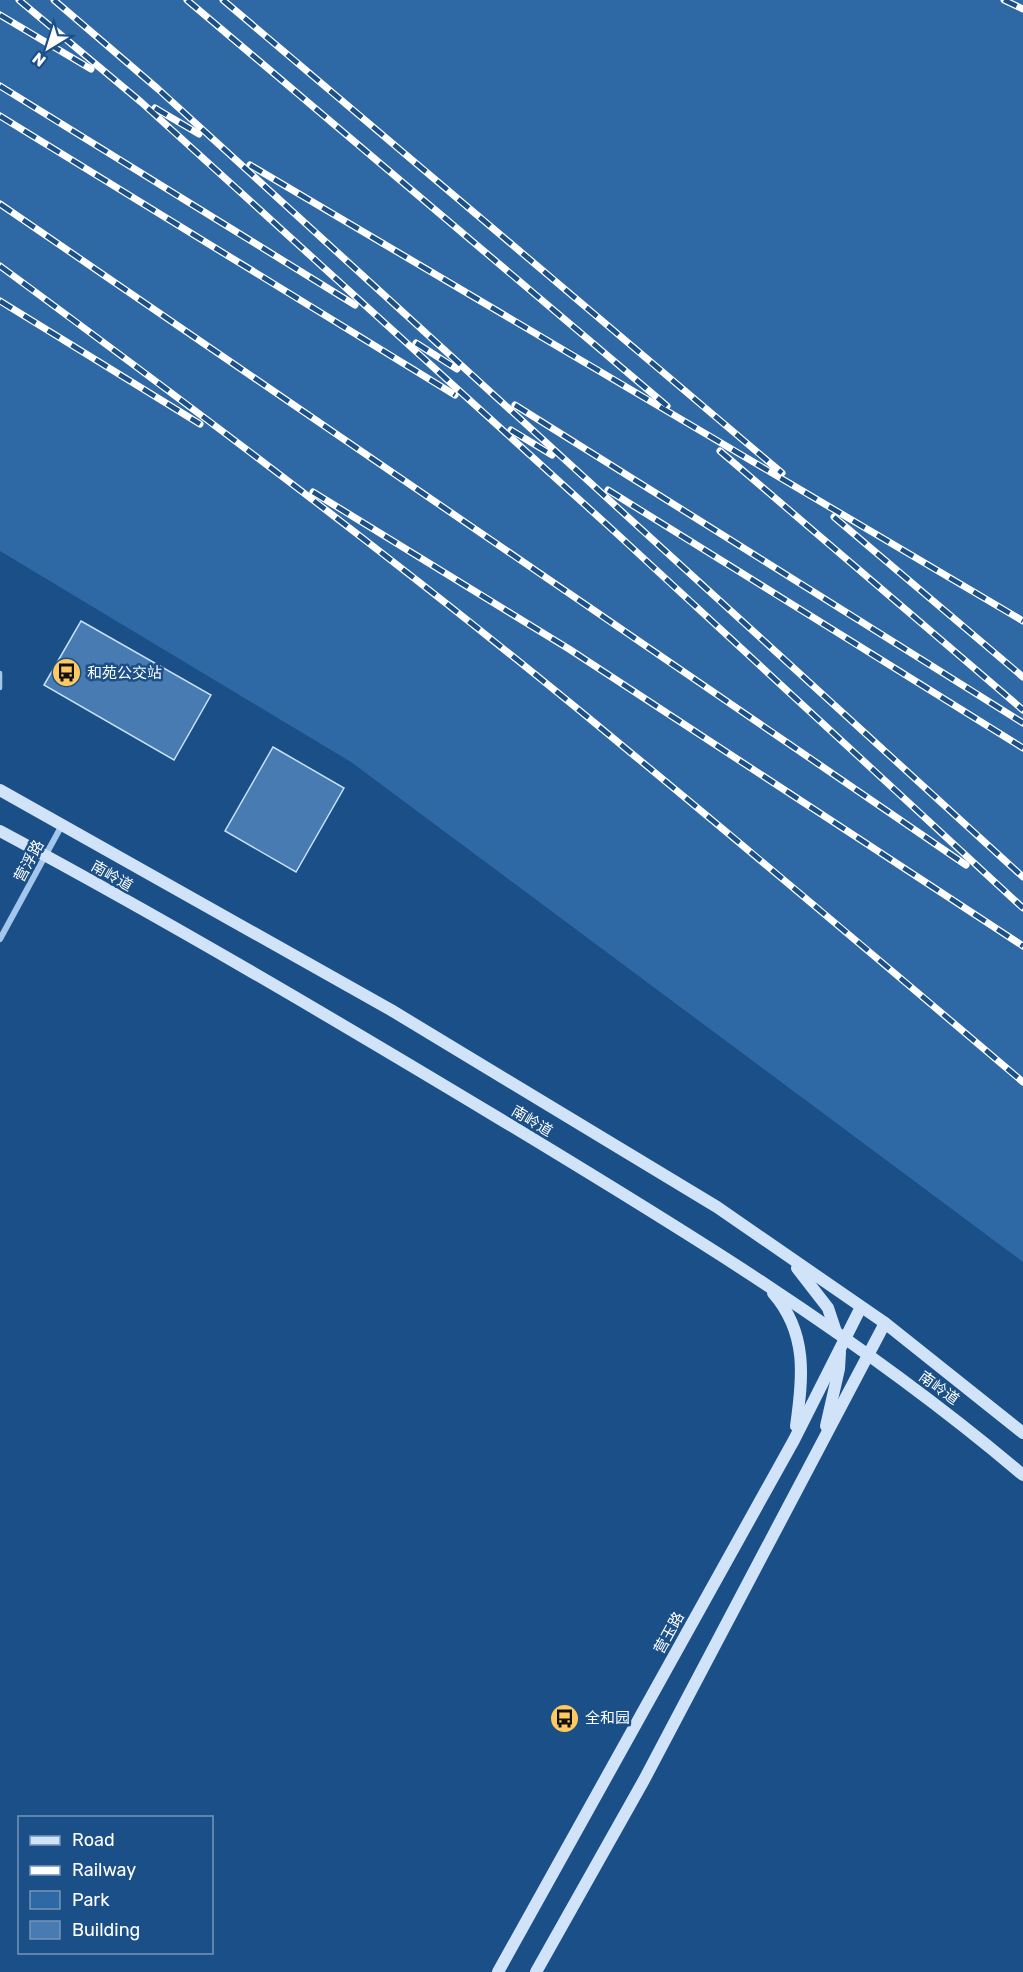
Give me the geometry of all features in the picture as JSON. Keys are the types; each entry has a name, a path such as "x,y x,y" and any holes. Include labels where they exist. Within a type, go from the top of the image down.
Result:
{"street":[{"name":"南岭道","path":"0,790 391,1010 717,1207 885,1323 1023,1433"},
{"name":"营浮路","path":"0,939 62,825"},
{"name":"南岭道","path":"0,831 349,1028 754,1274 840,1338 868,1354 958,1420 1023,1475"},
{"path":"775,1246 817,1292 828,1308 840,1338 835,1388 818,1456"},
{"path":"754,1274 788,1311 800,1342 802,1378 794,1440"},
{"name":"营玉路","path":"498,1972 794,1440 840,1338 861,1307"},
{"path":"536,1972 650,1770 818,1456 885,1323"}],"lane":[{"path":"0,673 0,688"}],"green space":[{"path":"0,0 1023,0 1023,1262 351,762 0,551"}],"building":[{"path":"81,621 211,695 174,760 44,685"},
{"path":"273,747 344,788 296,872 225,831"}],"railway":[{"path":"19,0 141,102 615,532 1023,908"},
{"path":"54,0 158,89 1023,877"},
{"path":"187,0 667,406"},
{"path":"223,0 782,473"},
{"path":"1004,0 1023,9"},
{"path":"0,15 91,69"},
{"path":"0,86 355,305"},
{"path":"155,108 199,134"},
{"path":"0,116 455,395"},
{"path":"250,165 1023,621"},
{"path":"0,204 966,865"},
{"path":"0,266 238,443 549,685 1023,1082"},
{"path":"0,301 200,424"},
{"path":"416,343 457,369"},
{"path":"515,405 1023,723"},
{"path":"511,430 552,455"},
{"path":"720,451 1023,710"},
{"path":"608,490 1023,748"},
{"path":"313,492 569,649 1023,946"},
{"path":"834,517 1023,677"}],"place":[{"name":"和苑公交站","path":"66,673"},
{"name":"全和园","path":"564,1718"}]}
